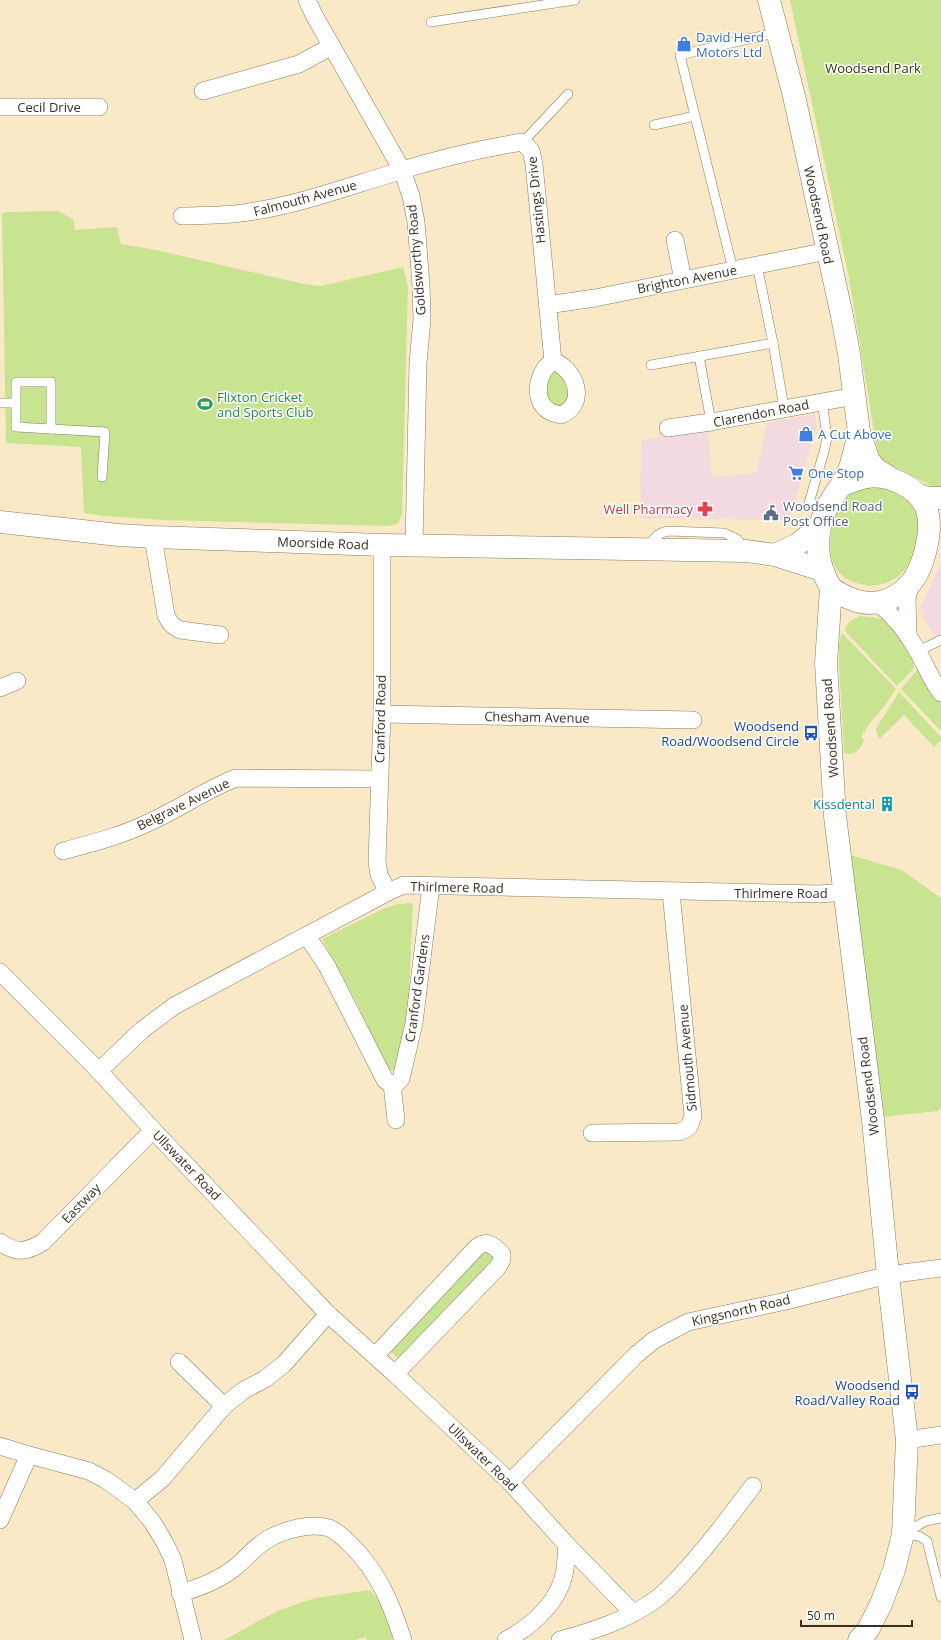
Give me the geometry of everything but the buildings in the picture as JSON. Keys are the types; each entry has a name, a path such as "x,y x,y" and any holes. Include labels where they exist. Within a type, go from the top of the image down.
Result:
{"street":[{"name":"Goldsworthy Road","path":"308,0 314,15 402,170 411,196 416,222 422,319 418,363 414,545"},
{"name":"Woodsend Road","path":"769,0 794,96 842,316 855,396 859,432 869,461 877,470 889,477"},
{"path":"202,91 298,64 332,46"},
{"name":"Cecil Drive","path":"0,107 99,106"},
{"name":"Hastings Drive","path":"402,170 471,152 523,142 532,151 553,361"},
{"name":"Falmouth Avenue","path":"182,216 218,215 256,211 323,195 402,170"},
{"path":"675,240 683,280"},
{"name":"Brighton Avenue","path":"547,305 595,298 827,251"},
{"name":"Clarendon Road","path":"668,428 711,422 855,396"},
{"name":"Woodsend Road","path":"841,486 852,459 859,432"},
{"path":"775,555 798,544 823,518 841,486 859,478 875,476 889,477 918,494 928,498 941,498"},
{"path":"908,636 907,599 910,585 919,569 926,550 935,512 925,505 918,494"},
{"path":"823,518 817,543 818,556 827,579 850,598 872,603 898,622 918,651 934,684 941,693"},
{"name":"Moorside Road","path":"0,522 119,535 154,537 382,545 746,551 775,555 827,579"},
{"path":"154,537 166,614 170,624 180,630 220,635"},
{"name":"Cranford Road","path":"382,545 382,714 377,861 378,875 388,892"},
{"name":"Woodsend Road","path":"827,579 826,663 835,816 873,1120 888,1275 907,1440 903,1534 894,1570 881,1604 868,1630 859,1640"},
{"path":"872,603 896,596 910,585"},
{"name":"Woodsend Road","path":"827,638 834,624 848,612 872,603"},
{"path":"0,688 17,681"},
{"name":"Chesham Avenue","path":"382,714 693,720"},
{"name":"Belgrave Avenue","path":"62,851 111,837 151,822 236,778 379,779"},
{"name":"Thirlmere Road","path":"99,1071 142,1030 174,1006 388,892 404,885 671,892 819,894 845,892"},
{"name":"Cranford Gardens","path":"392,1084 396,1084 401,1079 414,1023 431,886"},
{"name":"Sidmouth Avenue","path":"592,1133 680,1132 689,1127 693,1116 671,892"},
{"path":"307,936 327,966 385,1080 392,1084 396,1120"},
{"name":"Ullswater Road","path":"0,972 99,1071 328,1314 395,1374 510,1482 567,1545 633,1613"},
{"name":"Eastway","path":"0,1242 14,1250 22,1251 44,1242 153,1130"},
{"path":"375,1356 477,1247 482,1243 489,1243 496,1247 502,1254 502,1260 497,1268 395,1374"},
{"name":"Kingsnorth Road","path":"510,1482 636,1355 654,1340 688,1322 786,1301 888,1275 941,1268"},
{"path":"135,1501 162,1479 224,1406 244,1390 265,1379 284,1364 328,1314"},
{"path":"179,1362 224,1406"},
{"path":"907,1440 941,1435"},
{"path":"0,1446 89,1471 106,1480 135,1501 153,1523 166,1543 173,1560 193,1640"},
{"path":"0,1520 28,1455"},
{"path":"560,1640 590,1632 633,1613 656,1599 705,1550 753,1486"},
{"path":"180,1592 196,1588 217,1579 233,1569 253,1550 268,1539 288,1531 306,1527 320,1526 331,1528 344,1538 366,1560 394,1610 403,1640"},
{"path":"506,1640 532,1622 550,1606 559,1592 565,1570 567,1545"}],"lane":[{"path":"431,22 575,0"},
{"path":"733,270 680,55 778,32"},
{"path":"523,142 568,94"},
{"path":"654,125 695,116"},
{"path":"757,265 773,343 784,408"},
{"path":"651,365 773,343"},
{"path":"699,356 711,422"},
{"path":"51,429 51,382 16,382 16,427 51,429 105,432 102,477"},
{"path":"822,402 827,437 826,448 809,503 823,518"},
{"path":"0,403 16,403"},
{"path":"918,651 941,640"},
{"path":"903,1534 926,1521 941,1518"},
{"path":"903,1534 918,1536 927,1541 941,1597"}],"shaded area":[{"path":"815,414 816,428 791,516 788,518 783,520 640,518 641,440 708,431 712,477 756,473 767,423"},
{"path":"941,563 941,644 939,645 919,610"}],"green space":[{"name":"Woodsend Park","path":"790,0 941,0 941,489 933,487 886,462 882,459 877,450 849,278"},
{"name":"Flixton Cricket and Sports Club","path":"58,211 74,220 75,230 117,227 121,244 156,250 304,284 319,286 403,267 408,287 402,515 397,524 387,526 163,520 104,516 84,513 81,447 6,443 2,215 5,212"},
{"path":"555,370 559,370 569,387 568,401 558,407 547,399 546,390 547,380"},
{"path":"880,480 910,500 914,507 917,514 918,523 917,547 908,566 901,574 892,580 882,584 860,584 845,578 834,565 830,546 833,517 846,492"},
{"path":"860,616 888,619 914,661 914,668 897,686 845,631 848,624 852,620"},
{"path":"842,633 896,689 883,708 868,725 865,732 862,732 862,739 864,739 859,749 851,754 844,753 839,664 839,644"},
{"path":"918,669 941,697 941,731 901,689"},
{"path":"899,692 941,737 941,740 934,747 904,715 879,739 876,730 878,725"},
{"path":"850,855 902,870 941,898 941,1107 938,1111 884,1117"},
{"path":"413,903 408,1016 395,1070 388,1071 356,1001 322,939 383,909 397,904"},
{"path":"484,1249 497,1258 400,1360 388,1349"},
{"path":"370,1590 381,1603 393,1640 367,1640 366,1637 355,1640 224,1640 277,1611 315,1598"}],"place":[{"name":"David Herd Motors Ltd","path":"684,44"},
{"name":"Flixton Cricket and Sports Club","path":"205,404"},
{"name":"A Cut Above","path":"806,434"},
{"name":"One Stop","path":"796,473"},
{"name":"Well Pharmacy","path":"705,509"},
{"name":"Woodsend Road Post Office","path":"771,513"},
{"name":"Woodsend Road/Woodsend Circle","path":"811,733"},
{"name":"Kissdental","path":"887,804"},
{"name":"Woodsend Road/Valley Road","path":"912,1392"}]}
